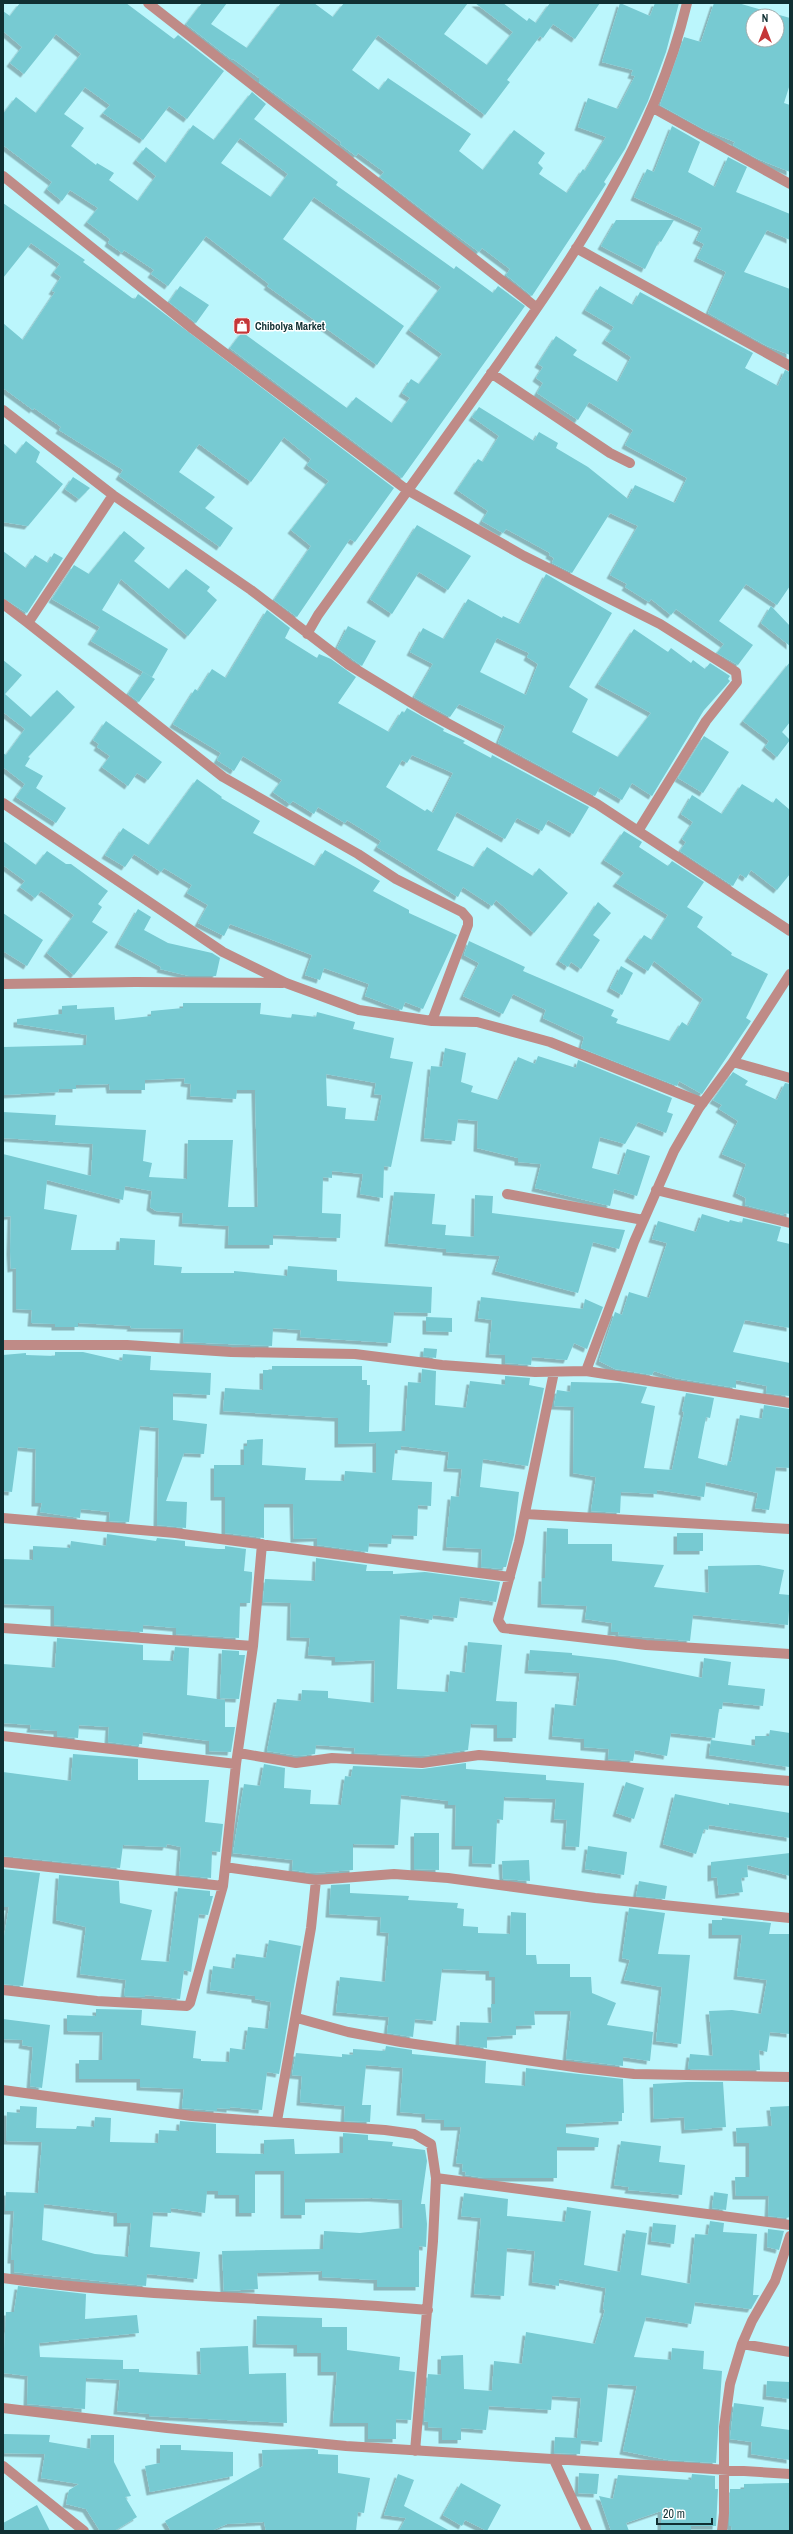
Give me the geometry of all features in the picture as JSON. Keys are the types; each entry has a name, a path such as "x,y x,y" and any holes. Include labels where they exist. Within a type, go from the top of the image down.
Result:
{"street":[{"path":"148,3 537,308"},
{"path":"307,634 318,615 537,308 576,248 628,160 653,108 665,78 688,3"},
{"path":"653,108 790,184"},
{"path":"3,176 193,329 407,490 524,556 660,624 736,672 737,682 706,721 638,831"},
{"path":"576,248 790,366"},
{"path":"491,373 610,453 630,463"},
{"path":"3,410 113,495 251,590 349,665 423,710 551,778 638,831 790,931"},
{"path":"28,623 113,495"},
{"path":"3,604 223,777 358,854 396,879 462,912 468,919 468,925 432,1021"},
{"path":"3,803 223,952 286,983 358,1010 432,1021 477,1022 550,1042 703,1103"},
{"path":"586,1371 593,1349 643,1220 674,1151 703,1103 733,1062 790,974"},
{"path":"3,984 135,982 286,983"},
{"path":"733,1062 790,1078"},
{"path":"656,1190 790,1223"},
{"path":"507,1194 643,1220"},
{"path":"3,1345 119,1345 231,1352 355,1354 442,1364 535,1372 586,1371 790,1403"},
{"path":"554,1372 525,1514 498,1620 503,1628 646,1645 790,1654"},
{"path":"525,1514 790,1529"},
{"path":"3,1518 175,1533 510,1577"},
{"path":"3,1990 97,2001 187,2006 193,1997 223,1886 236,1764 239,1754 253,1646 262,1544"},
{"path":"3,1628 253,1646"},
{"path":"3,1736 236,1764"},
{"path":"239,1754 296,1763 340,1758 422,1763 479,1755 790,1781"},
{"path":"3,1862 223,1886"},
{"path":"225,1867 316,1880 394,1874 448,1878 595,1898 790,1918"},
{"path":"277,2121 297,2018 311,1928 316,1880"},
{"path":"297,2018 348,2032 401,2042 581,2068 634,2074 790,2077"},
{"path":"3,2090 192,2116 385,2130 414,2134 431,2144 436,2178 428,2310 415,2451"},
{"path":"436,2178 790,2225"},
{"path":"722,2531 724,2513 722,2469 724,2427 730,2384 742,2344 775,2280 790,2236"},
{"path":"3,2278 77,2288 358,2303 428,2310"},
{"path":"742,2344 790,2352"},
{"path":"3,2408 196,2432 415,2451 790,2474"},
{"path":"554,2460 587,2531"},
{"path":"3,2466 84,2531"}],"building":[{"path":"20,3 126,3 174,39 178,35 224,71 187,119 169,106 143,140 103,113 110,105 85,87 64,114 84,128 71,146 96,165 97,163 114,173 109,180 138,201 156,176 136,160 146,147 166,163 193,125 214,140 252,92 266,104 254,119 338,182 336,185 454,269 456,266 493,293 498,286 525,306 402,478 230,348 242,332 347,408 356,397 392,423 410,398 402,393 411,379 419,384 442,354 409,330 441,287 314,197 283,239 404,326 377,365 267,286 269,284 206,236 168,286 151,274 154,270 124,250 122,253 108,243 110,239 87,222 98,208 70,190 62,201 47,189 52,182 3,145 3,114 16,97 36,113 81,54 56,34 24,74 10,63 22,47 3,31 3,11 10,16","holes":["240,138 288,174 271,197 221,163"]},
{"path":"202,3 227,3 211,24 247,48 281,3 314,3 333,17 344,3 468,3 444,34 487,65 513,32 475,3 503,3 527,21 529,18 536,23 550,3 600,3 575,39 553,24 543,38 540,36 507,80 510,82 485,115 378,35 352,70 379,90 388,78 471,134 459,151 483,170 514,130 545,153 538,163 543,168 539,174 567,193 583,169 585,171 606,137 578,127 588,98 618,109 635,76 631,75 633,70 602,62 620,3 650,16 655,3 679,3 666,52 648,101 625,149 604,182 606,184 532,296 506,275 510,269 482,248 479,252 437,221 380,177 384,172 358,153 356,156 340,144 341,142 259,82 259,78 233,59 232,60 186,24"},
{"path":"714,3 738,3 755,8 745,8 745,48 785,48 785,17 790,18 790,84 784,103 790,105 790,172 758,159 733,145 735,142 705,130 660,105 684,37 701,42"},
{"path":"672,126 700,142 688,172 715,187 728,157 747,167 736,192 790,214 790,240 767,230 744,272 790,289 790,355 767,346 708,313 726,272 697,258 704,244 696,240 702,228 634,197 647,169 654,172"},
{"path":"3,203 85,260 83,262 132,298 135,299 138,294 149,302 394,488 355,542 350,539 297,617 274,600 311,546 291,530 329,481 307,465 311,459 284,437 251,482 199,444 179,472 215,497 205,508 233,528 220,547 119,476 123,470 59,430 61,427 34,408 33,410 3,388 3,323 23,340 55,292 52,291 61,277 54,272 60,264 31,243 3,278"},
{"path":"616,220 674,220 661,242 659,241 645,269 601,246"},
{"path":"180,286 209,305 196,323 169,302"},
{"path":"600,286 633,305 640,292 753,353 745,368 778,386 785,370 790,372 790,586 777,605 746,584 719,621 753,645 738,665 717,653 724,644 676,609 671,615 651,599 649,602 625,587 627,584 610,575 638,526 610,513 572,573 552,563 554,558 549,555 550,553 506,529 503,533 482,521 488,511 457,490 478,459 483,462 499,436 472,417 479,407 534,441 539,432 558,443 556,448 588,467 628,499 635,485 675,503 687,478 625,445 633,430 589,402 578,420 537,393 543,383 536,378 543,367 538,364 556,336 577,350 573,355 618,382 631,357 605,340 614,327 585,310"},
{"path":"26,441 40,452 36,462 63,484 28,526 3,522 3,443 16,454"},
{"path":"73,477 90,488 79,499 65,489"},
{"path":"417,525 471,556 448,590 419,572 392,614 370,599"},
{"path":"124,531 145,548 134,561 169,589 186,569 210,587 207,591 217,600 188,636 121,579 102,610 168,649 152,677 91,641 100,627 52,599 74,565 89,574"},
{"path":"3,551 26,568 35,555 48,563 54,553 63,558 27,613 3,598"},
{"path":"546,574 612,613 569,687 588,699 572,732 618,757 651,713 598,684 634,629 668,652 671,648 691,663 693,660 705,669 710,663 730,676 728,679 730,681 704,710 652,796 632,783 622,800 600,787 595,796 498,743 505,726 459,704 450,717 414,697 433,664 410,652 423,628 444,639 468,599 502,618 503,616 520,624","holes":["497,638 529,653 527,657 538,664 526,695 480,672"]},
{"path":"771,606 790,626 790,646 761,623"},
{"path":"267,610 290,628 285,638 317,658 319,654 331,659 356,677 338,703 389,732 402,711 404,713 407,708 444,729 443,731 465,741 463,743 491,758 492,755 589,807 573,834 548,820 542,831 517,818 505,839 457,812 437,850 474,867 487,847 533,876 539,868 568,893 534,933 496,900 492,906 463,887 458,897 377,847 381,841 347,820 345,823 318,807 314,814 293,801 290,804 273,792 282,780 243,756 234,771 217,760 221,753 173,724 195,689 198,691 212,669 226,678","holes":["412,755 453,773 433,813 427,809 425,811 386,787 402,760 407,763"]},
{"path":"348,626 376,641 362,666 337,648"},
{"path":"3,660 22,675 5,694 31,717 57,690 75,707 28,757 30,758 25,766 43,776 36,788 66,808 56,823 16,797 25,784 3,767 3,753 6,755 25,729 3,712"},
{"path":"790,662 790,722 782,732 790,740 777,757 765,747 769,741 743,721"},
{"path":"143,672 155,679 139,702 128,694"},
{"path":"106,721 162,762 148,780 137,773 128,786 102,767 110,756 97,747 99,744 93,740"},
{"path":"704,736 729,752 703,793 678,778"},
{"path":"197,779 222,797 221,798 260,821 253,833 315,866 325,850 380,881 373,891 409,910 409,913 457,935 423,1009 405,1002 402,1010 365,996 369,984 324,968 320,980 305,975 312,955 230,924 224,936 198,923 208,905 187,893 192,885 164,868 161,872 134,854 125,867 105,855 123,828 149,845"},
{"path":"742,784 773,803 776,798 790,810 790,874 777,890 751,870 746,878 740,874 733,886 680,851 686,842 682,839 693,822 681,814 692,795 722,814"},
{"path":"624,831 642,842 639,847 668,866 672,861 704,882 687,907 703,917 697,927 732,953 731,955 768,974 746,1018 751,1021 702,1094 679,1081 677,1086 581,1048 584,1037 543,1018 546,1010 513,994 503,1014 463,996 479,963 464,955 469,941 525,967 523,971 614,1010 611,1016 618,1019 616,1023 670,1041 682,1022 688,1026 703,999 654,961 648,971 628,958 644,935 652,940 668,915 616,883 624,873 604,860"},
{"path":"3,841 36,865 47,851 66,864 71,864 108,891 98,904 102,907 92,922 108,932 74,975 47,953 74,915 41,891 35,898 20,887 25,881 3,865"},
{"path":"598,902 611,913 593,935 600,940 581,969 571,962 568,967 559,961"},
{"path":"138,909 151,917 144,930 168,943 212,953 220,958 216,976 189,976 160,969 161,967 118,944"},
{"path":"3,913 43,940 27,966 3,951"},
{"path":"621,966 633,973 622,995 610,988"},
{"path":"183,1003 261,1003 260,1014 291,1018 292,1014 316,1017 317,1012 355,1022 353,1029 394,1038 390,1058 413,1062 391,1167 384,1166 383,1198 360,1194 363,1174 332,1171 332,1178 323,1177 322,1213 341,1214 340,1238 273,1235 273,1245 228,1245 229,1226 182,1223 183,1213 156,1211 150,1207 152,1191 125,1186 123,1200 47,1180 44,1209 77,1215 71,1250 119,1250 120,1238 155,1240 154,1265 182,1267 181,1273 234,1273 234,1271 287,1276 288,1266 337,1270 337,1281 432,1287 431,1313 394,1312 391,1343 300,1337 301,1330 273,1328 272,1346 183,1342 184,1329 130,1328 131,1326 78,1323 78,1327 55,1327 55,1324 31,1323 32,1310 16,1309 16,1268 11,1269 10,1251 11,1216 3,1217 3,1154 91,1176 93,1144 3,1138 3,1112 56,1115 55,1125 146,1130 143,1161 152,1163 149,1177 187,1179 188,1140 233,1140 228,1207 258,1207 255,1090 237,1090 236,1099 190,1096 191,1084 184,1083 185,1078 145,1080 145,1090 110,1090 109,1084 76,1085 76,1089 59,1089 58,1092 3,1095 3,1047 86,1045 87,1035 17,1024 17,1019 62,1014 62,1006 77,1005 77,1009 114,1007 115,1020 151,1016 151,1011 183,1008","holes":["326,1074 376,1083 374,1094 382,1095 377,1121 345,1119 346,1108 327,1106"]},
{"path":"445,1048 466,1053 461,1082 473,1086 471,1092 499,1100 518,1057 535,1064 538,1056 576,1068 578,1060 672,1098 667,1112 673,1114 666,1133 638,1122 625,1144 600,1137 592,1168 619,1175 627,1149 650,1156 637,1196 614,1189 610,1206 535,1188 541,1164 518,1162 518,1158 477,1148 478,1121 458,1119 455,1141 424,1138 431,1066 442,1067"},
{"path":"733,1072 748,1081 745,1085 777,1100 785,1083 790,1084 790,1214 784,1213 784,1215 745,1205 746,1198 736,1193 746,1164 722,1154 738,1121 719,1109 722,1105 713,1100"},
{"path":"394,1192 435,1194 432,1224 446,1225 445,1235 474,1237 475,1195 493,1196 492,1213 625,1230 619,1249 593,1242 578,1293 495,1271 500,1256 446,1252 446,1249 388,1243"},
{"path":"702,1214 729,1222 730,1220 742,1223 743,1218 781,1227 777,1241 790,1244 790,1328 745,1320 733,1352 790,1363 789,1396 766,1393 767,1386 736,1380 736,1388 675,1378 654,1371 652,1375 615,1369 599,1361 615,1312 622,1315 629,1292 649,1298 667,1243 652,1239 658,1221 696,1232"},
{"path":"481,1297 583,1309 585,1299 603,1307 587,1349 574,1343 567,1360 532,1357 531,1365 505,1363 505,1355 489,1354 492,1320 478,1318"},
{"path":"426,1317 452,1318 452,1332 426,1331"},
{"path":"424,1348 437,1349 436,1358 423,1356"},
{"path":"55,1352 83,1352 122,1361 123,1354 151,1356 150,1370 211,1373 210,1395 173,1393 173,1420 207,1424 204,1454 184,1453 166,1501 187,1502 186,1528 157,1525 159,1428 140,1426 129,1522 109,1521 110,1512 81,1509 80,1518 40,1512 42,1503 35,1503 36,1449 18,1447 12,1492 3,1491 3,1355 26,1353 26,1355 55,1356"},
{"path":"272,1366 362,1366 362,1380 367,1380 367,1385 370,1385 369,1432 405,1431 408,1382 421,1383 422,1369 436,1371 435,1405 466,1408 470,1381 505,1385 505,1376 530,1378 529,1385 544,1388 528,1466 483,1459 480,1487 519,1492 514,1535 506,1567 502,1567 502,1569 481,1567 482,1549 446,1547 451,1496 459,1497 462,1469 447,1468 449,1452 401,1446 401,1450 395,1450 392,1480 432,1482 431,1506 418,1505 417,1536 392,1535 391,1544 369,1543 368,1552 317,1545 317,1538 294,1539 293,1504 264,1504 264,1538 225,1533 225,1497 214,1497 214,1465 244,1465 244,1446 247,1446 247,1440 263,1439 262,1465 306,1468 305,1480 344,1481 345,1471 376,1473 376,1443 338,1444 338,1418 223,1411 225,1388 263,1390 263,1370 272,1370"},
{"path":"571,1382 620,1383 647,1387 641,1403 655,1406 644,1468 672,1470 684,1412 682,1411 686,1393 714,1398 710,1418 706,1417 698,1458 727,1466 728,1461 731,1462 740,1415 762,1419 764,1405 789,1409 790,1468 776,1467 769,1510 755,1508 758,1493 706,1482 704,1497 657,1490 657,1494 621,1492 620,1513 591,1511 596,1477 573,1473 574,1407 554,1406 557,1390 570,1392"},
{"path":"547,1528 568,1529 568,1544 612,1544 612,1561 664,1565 654,1587 709,1593 708,1566 759,1565 784,1570 779,1594 790,1595 788,1625 693,1615 690,1641 618,1635 619,1632 611,1632 612,1623 585,1619 587,1606 541,1604 542,1578 545,1578"},
{"path":"677,1533 703,1533 703,1551 677,1551"},
{"path":"107,1534 156,1541 157,1538 185,1541 185,1546 225,1549 225,1546 246,1549 244,1571 252,1572 252,1578 250,1603 240,1603 239,1638 176,1634 176,1628 143,1625 143,1632 54,1625 54,1606 3,1604 3,1559 33,1560 33,1546 70,1548 71,1541 106,1546"},
{"path":"316,1558 367,1565 366,1571 393,1571 393,1574 425,1572 500,1582 496,1602 460,1597 457,1618 433,1615 432,1620 400,1615 397,1689 448,1692 450,1671 465,1673 468,1642 502,1645 496,1701 517,1702 516,1738 497,1738 497,1725 471,1724 468,1750 422,1756 354,1753 355,1748 316,1745 315,1754 299,1756 267,1751 277,1699 301,1701 302,1690 328,1691 328,1698 374,1703 375,1660 335,1662 335,1657 308,1655 310,1638 290,1637 291,1603 263,1602 265,1579 315,1581"},
{"path":"57,1638 143,1645 143,1660 173,1661 175,1647 189,1648 187,1695 225,1700 225,1727 235,1727 231,1752 209,1751 209,1741 143,1732 142,1744 139,1744 139,1746 108,1742 109,1727 79,1725 78,1738 57,1736 57,1731 30,1729 31,1725 3,1723 3,1664 55,1668"},
{"path":"222,1650 239,1651 239,1655 245,1655 239,1699 220,1698"},
{"path":"530,1650 572,1653 572,1655 615,1660 702,1678 704,1658 731,1662 728,1685 765,1689 763,1706 723,1702 722,1709 719,1709 715,1738 671,1733 667,1756 635,1750 633,1761 608,1759 609,1749 584,1747 584,1739 552,1736 555,1704 576,1706 580,1673 528,1670"},
{"path":"770,1730 790,1733 789,1767 709,1755 711,1740 755,1746 755,1736 769,1736"},
{"path":"73,1754 138,1759 138,1780 209,1780 205,1822 223,1824 220,1852 212,1851 211,1878 179,1875 181,1847 167,1844 166,1847 123,1845 120,1868 3,1856 3,1772 71,1781"},
{"path":"466,1763 466,1769 546,1775 546,1780 584,1783 579,1847 565,1846 567,1820 554,1819 556,1799 504,1797 503,1820 497,1819 495,1864 472,1863 473,1846 455,1846 456,1805 448,1805 448,1801 401,1795 398,1845 353,1844 353,1870 312,1873 292,1870 293,1860 233,1853 244,1784 260,1786 264,1764 285,1768 284,1788 311,1790 310,1804 341,1805 345,1776 351,1777 353,1766 422,1769"},
{"path":"626,1782 644,1788 634,1819 616,1813"},
{"path":"675,1794 729,1805 729,1803 790,1813 790,1838 709,1825 708,1830 704,1829 696,1854 663,1844"},
{"path":"414,1833 439,1833 439,1870 414,1869"},
{"path":"588,1846 627,1852 624,1875 585,1869"},
{"path":"790,1853 790,1876 747,1865 748,1877 741,1878 743,1892 719,1895 717,1877 711,1878 711,1862"},
{"path":"529,1860 530,1881 503,1879 502,1861"},
{"path":"3,1869 40,1873 23,1986 3,1984 3,1942 9,1907 3,1907"},
{"path":"59,1875 119,1881 120,1903 152,1910 141,1960 169,1962 178,1888 210,1891 210,1896 213,1896 208,1915 199,1914 191,1972 184,1970 180,1999 145,1995 145,1997 124,1996 126,1980 80,1974 86,1927 56,1920"},
{"path":"639,1881 667,1886 665,1899 636,1896"},
{"path":"350,1884 350,1893 409,1896 408,1900 458,1903 457,1908 464,1909 463,1926 478,1927 478,1933 510,1934 511,1912 526,1913 526,1955 536,1955 537,1964 570,1964 570,1977 591,1977 592,1993 616,2003 607,2025 653,2032 650,2061 623,2057 623,2066 566,2059 571,2011 534,2011 535,2025 516,2026 516,2035 487,2037 487,2048 459,2044 460,2022 492,2023 491,2004 495,2004 495,1977 489,1977 489,1971 442,1969 436,2021 415,2019 413,2037 387,2033 389,2017 336,2012 340,1977 385,1982 389,1933 380,1932 381,1917 329,1914 331,1885"},
{"path":"629,1908 665,1913 658,1954 690,1955 681,2044 656,2041 662,1987 624,1980 630,1960 622,1958"},
{"path":"722,1918 771,1923 769,1934 789,1934 790,2034 770,2032 767,2052 759,2050 760,2070 688,2069 690,2054 713,2056 709,2011 732,2010 761,2014 767,1980 737,1976 742,1935 712,1935 712,1920 722,1920"},
{"path":"269,1940 301,1946 279,2074 267,2072 262,2110 230,2107 230,2109 217,2108 217,2111 182,2108 184,2089 140,2087 140,2079 79,2079 79,2060 102,2060 103,2032 67,2031 67,2015 96,2016 96,2009 142,2010 141,2025 196,2031 193,2058 201,2059 201,2061 229,2062 230,2048 245,2050 248,2027 268,2029 271,2002 255,1999 255,1996 210,1990 213,1966 234,1969 236,1954 266,1958"},
{"path":"3,2019 50,2025 42,2088 30,2086 33,2047 22,2045 23,2040 3,2039"},
{"path":"386,2046 412,2050 412,2054 486,2061 485,2083 525,2086 526,2068 623,2079 624,2113 622,2113 622,2121 566,2124 566,2133 599,2138 598,2147 557,2147 557,2178 484,2178 465,2175 466,2172 462,2171 463,2164 456,2163 461,2127 444,2127 444,2120 425,2119 425,2114 400,2112 403,2068 366,2065 362,2105 371,2105 370,2122 344,2121 345,2106 300,2102 302,2076 292,2075 296,2053 342,2057 342,2054 353,2055 353,2049 385,2051"},
{"path":"723,2082 726,2127 685,2130 684,2117 654,2119 653,2084"},
{"path":"20,2106 37,2107 36,2128 76,2129 77,2126 94,2127 95,2117 111,2118 110,2142 158,2143 159,2130 179,2131 180,2121 216,2124 216,2153 264,2154 264,2140 294,2139 295,2154 343,2153 343,2133 368,2135 368,2140 393,2142 392,2146 425,2150 427,2161 421,2204 425,2204 427,2224 426,2247 419,2246 419,2287 377,2287 377,2280 322,2277 322,2271 257,2273 258,2289 224,2291 222,2251 323,2249 324,2231 360,2233 403,2228 402,2200 372,2198 305,2199 305,2215 284,2215 284,2171 255,2171 255,2213 239,2213 239,2195 218,2195 218,2191 207,2191 205,2213 171,2208 171,2213 153,2212 150,2247 200,2252 197,2279 147,2274 146,2286 14,2272 14,2260 11,2260 14,2211 5,2211 6,2192 38,2193 42,2142 6,2141 7,2112 20,2113","holes":["44,2204 117,2213 117,2223 131,2223 128,2257 95,2254 42,2240"]},
{"path":"790,2106 790,2217 768,2216 769,2196 736,2196 735,2177 749,2177 749,2143 737,2143 736,2128 772,2126 770,2107"},
{"path":"621,2141 661,2146 659,2162 685,2165 682,2195 628,2190 629,2187 614,2185"},
{"path":"714,2192 728,2194 726,2210 712,2208"},
{"path":"464,2193 508,2199 507,2216 565,2222 567,2207 591,2211 584,2265 620,2272 626,2230 647,2233 641,2275 690,2284 695,2234 708,2235 710,2221 724,2223 723,2232 757,2234 753,2295 759,2295 751,2309 695,2302 691,2324 646,2317 634,2357 671,2360 672,2348 704,2351 703,2369 722,2371 716,2463 668,2460 623,2451 637,2386 608,2384 602,2442 581,2440 580,2454 554,2453 555,2437 577,2438 581,2398 552,2396 551,2410 489,2406 486,2430 461,2428 461,2440 442,2440 442,2428 428,2427 428,2422 424,2421 428,2374 441,2375 441,2356 463,2355 464,2389 492,2391 494,2361 522,2364 526,2332 595,2344 605,2310 603,2309 606,2288 559,2279 559,2286 532,2282 535,2251 507,2248 504,2296 474,2294 481,2218 461,2216"},
{"path":"653,2223 676,2225 674,2244 651,2241"},
{"path":"768,2229 784,2231 779,2250 767,2247"},
{"path":"18,2286 86,2294 85,2319 137,2315 139,2333 39,2343 40,2357 123,2360 123,2369 139,2369 139,2372 198,2375 201,2374 200,2348 248,2346 249,2374 286,2373 287,2423 149,2416 149,2414 117,2411 120,2380 86,2378 85,2409 27,2404 28,2376 3,2373 6,2312 14,2312"},
{"path":"257,2316 322,2318 322,2327 347,2327 347,2350 400,2357 399,2370 415,2372 411,2420 396,2419 396,2439 368,2439 368,2423 333,2423 337,2372 321,2372 321,2353 297,2353 297,2345 256,2344"},
{"path":"767,2381 790,2382 790,2399 766,2396"},
{"path":"734,2403 764,2407 761,2426 790,2430 790,2460 751,2454 752,2442 730,2439"},
{"path":"3,2434 50,2435 49,2442 90,2449 91,2435 114,2435 114,2462 131,2496 125,2497 137,2517 114,2531 100,2531 86,2509 66,2504 69,2490 79,2484 41,2478 45,2454 3,2453"},
{"path":"160,2445 181,2445 181,2450 233,2452 233,2476 150,2492 145,2466 160,2463"},
{"path":"262,2450 318,2450 318,2454 338,2455 338,2473 370,2478 364,2513 358,2512 356,2531 266,2531 264,2522 227,2524 211,2531 171,2531 165,2521 263,2466"},
{"path":"579,2473 599,2474 597,2494 578,2493"},
{"path":"398,2474 414,2480 404,2506 450,2531 399,2531 406,2518 384,2515"},
{"path":"692,2474 715,2476 715,2489 718,2489 716,2526 691,2526 691,2531 661,2531 661,2511 626,2523 629,2531 611,2531 599,2496 613,2499 618,2475 691,2480"},
{"path":"461,2483 501,2505 487,2531 465,2520 462,2526 443,2515"},
{"path":"790,2483 790,2531 732,2531 731,2526 729,2526 730,2489 744,2489 744,2484"},
{"path":"37,2505 50,2531 3,2531 3,2523"}],"place":[{"name":"Chibolya Market","path":"242,326"}]}
